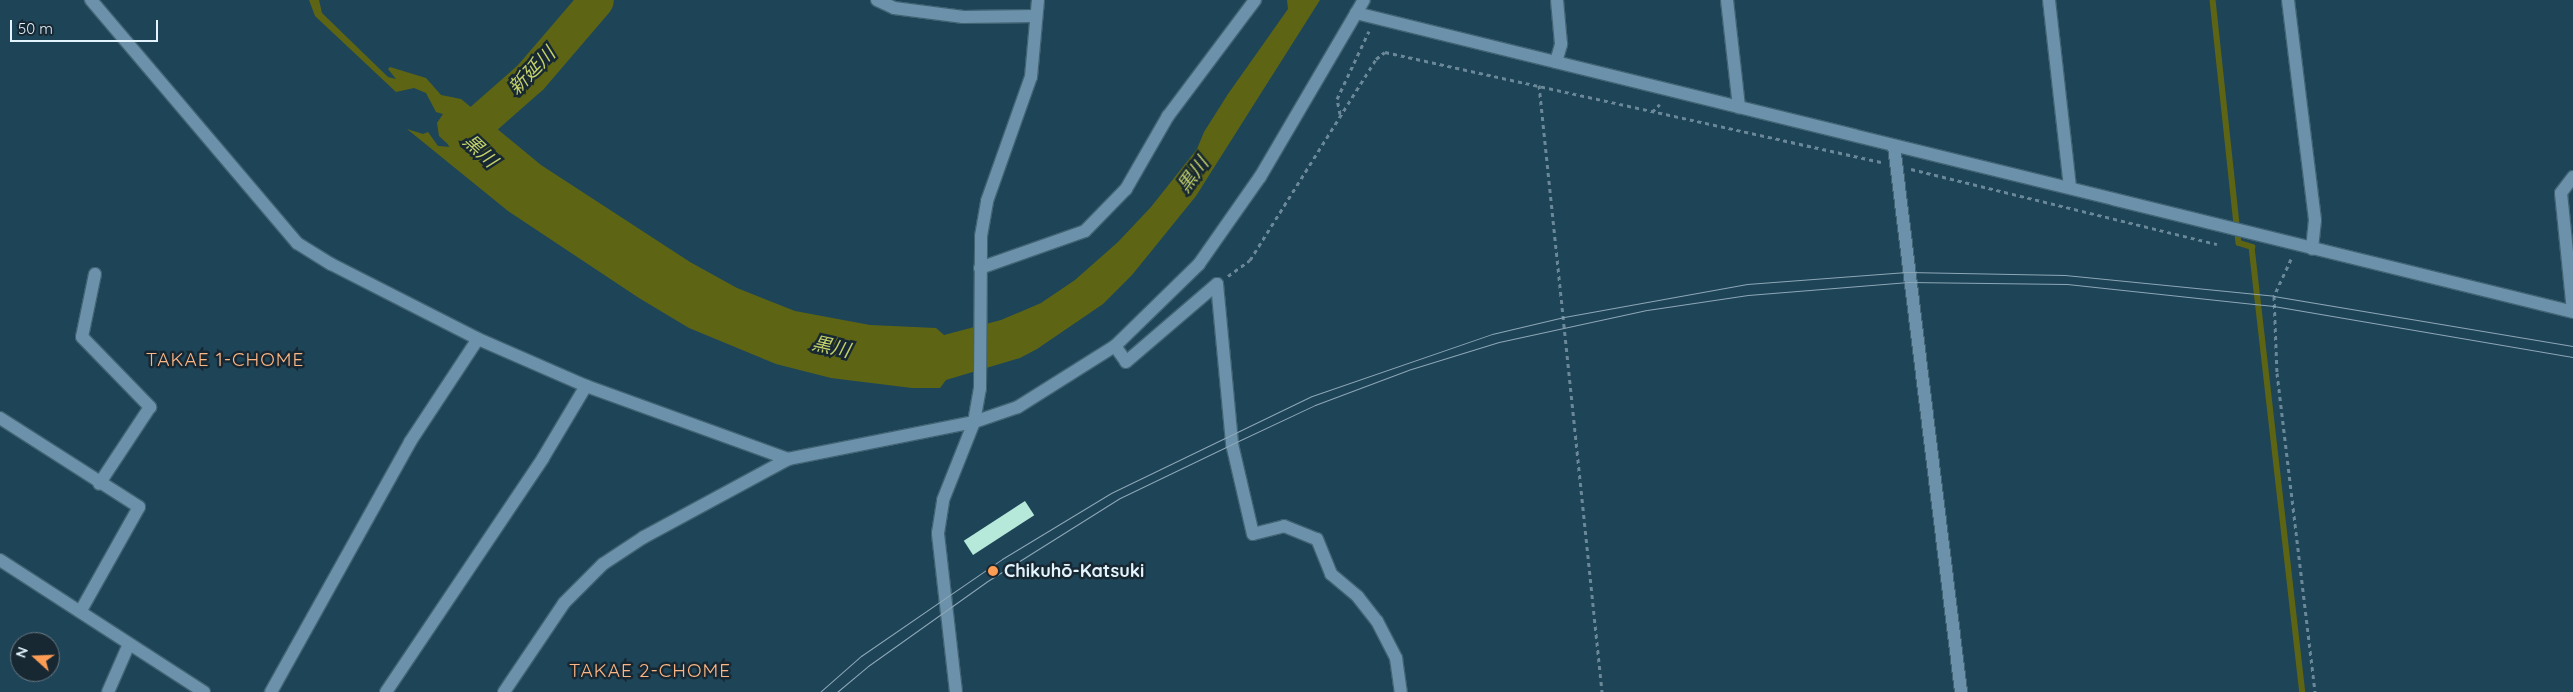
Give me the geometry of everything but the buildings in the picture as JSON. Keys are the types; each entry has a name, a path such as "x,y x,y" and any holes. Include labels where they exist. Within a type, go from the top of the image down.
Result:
{"street":[{"path":"91,0 297,243 331,264 478,338 586,386 788,459"},
{"path":"877,0 894,8 963,17 1036,16"},
{"path":"956,692 938,533 944,500 974,422 980,388 980,236 987,201 1031,77 1038,0"},
{"path":"980,268 1085,231 1126,189 1168,116 1255,0"},
{"path":"504,692 564,603 603,564 644,537 788,459 974,422 1018,407 1115,346 1199,264 1260,177 1364,0"},
{"path":"1556,62 1561,44 1557,0"},
{"path":"1727,0 1739,107"},
{"path":"2049,0 2070,187"},
{"path":"2288,0 2315,220 2312,249"},
{"path":"1356,13 2573,312 2561,193 2573,177"},
{"path":"1894,146 1961,692"},
{"path":"95,274 82,337 150,407 99,484"},
{"path":"1115,346 1126,362 1217,284"},
{"path":"1217,284 1232,444 1253,534 1284,526 1317,539 1332,574 1358,597 1377,621 1396,658 1401,692"},
{"path":"271,692 410,442 478,338"},
{"path":"386,692 543,458 586,386"},
{"path":"0,418 99,484 139,507 80,612"},
{"path":"0,560 204,692"},
{"path":"108,692 129,644"}],"path":[{"path":"1340,114 1336,100 1375,18"},
{"path":"1217,284 1250,260 1376,58 1385,52 1896,166 2217,244"},
{"path":"1539,85 1602,692"},
{"path":"2298,245 2274,296 2277,373 2316,692"}],"water":[{"name":"黒川","path":"309,0 319,0 322,13 388,77 396,79 388,69 390,67 426,78 441,95 461,99 541,165 690,262 737,288 795,311 870,325 936,328 944,335 1001,320 1041,303 1075,280 1118,242 1151,207 1197,149 1204,132 1228,94 1288,9 1287,0 1320,0 1196,196 1132,275 1103,304 1037,349 1020,358 946,380 940,388 912,388 831,378 776,364 689,328 639,298 508,211 407,129 423,134 428,132 438,146 451,147 439,136 437,123 443,114 436,112 426,93 414,88 396,92 315,16"}],"waterway":[{"name":"新延川","path":"463,136 530,77 596,0"},
{"path":"2213,0 2239,243 2252,247 2303,692"}],"tram line":[{"path":"820,692 861,656 1002,559 1111,493 1312,396 1492,334 1564,317 1747,284 1907,272 2065,275 2274,296 2573,346"},
{"path":"837,692 868,666 986,582 1120,498 1232,444 1315,405 1408,370 1499,342 1647,310 1748,295 1908,282 2067,284 2274,306 2573,357"}],"place":[{"name":"Chikuhō-Katsuki","path":"993,571"}],"district":[{"name":"TAKAE 1-CHOME","path":"225,360"},
{"name":"TAKAE 2-CHOME","path":"650,671"}]}
